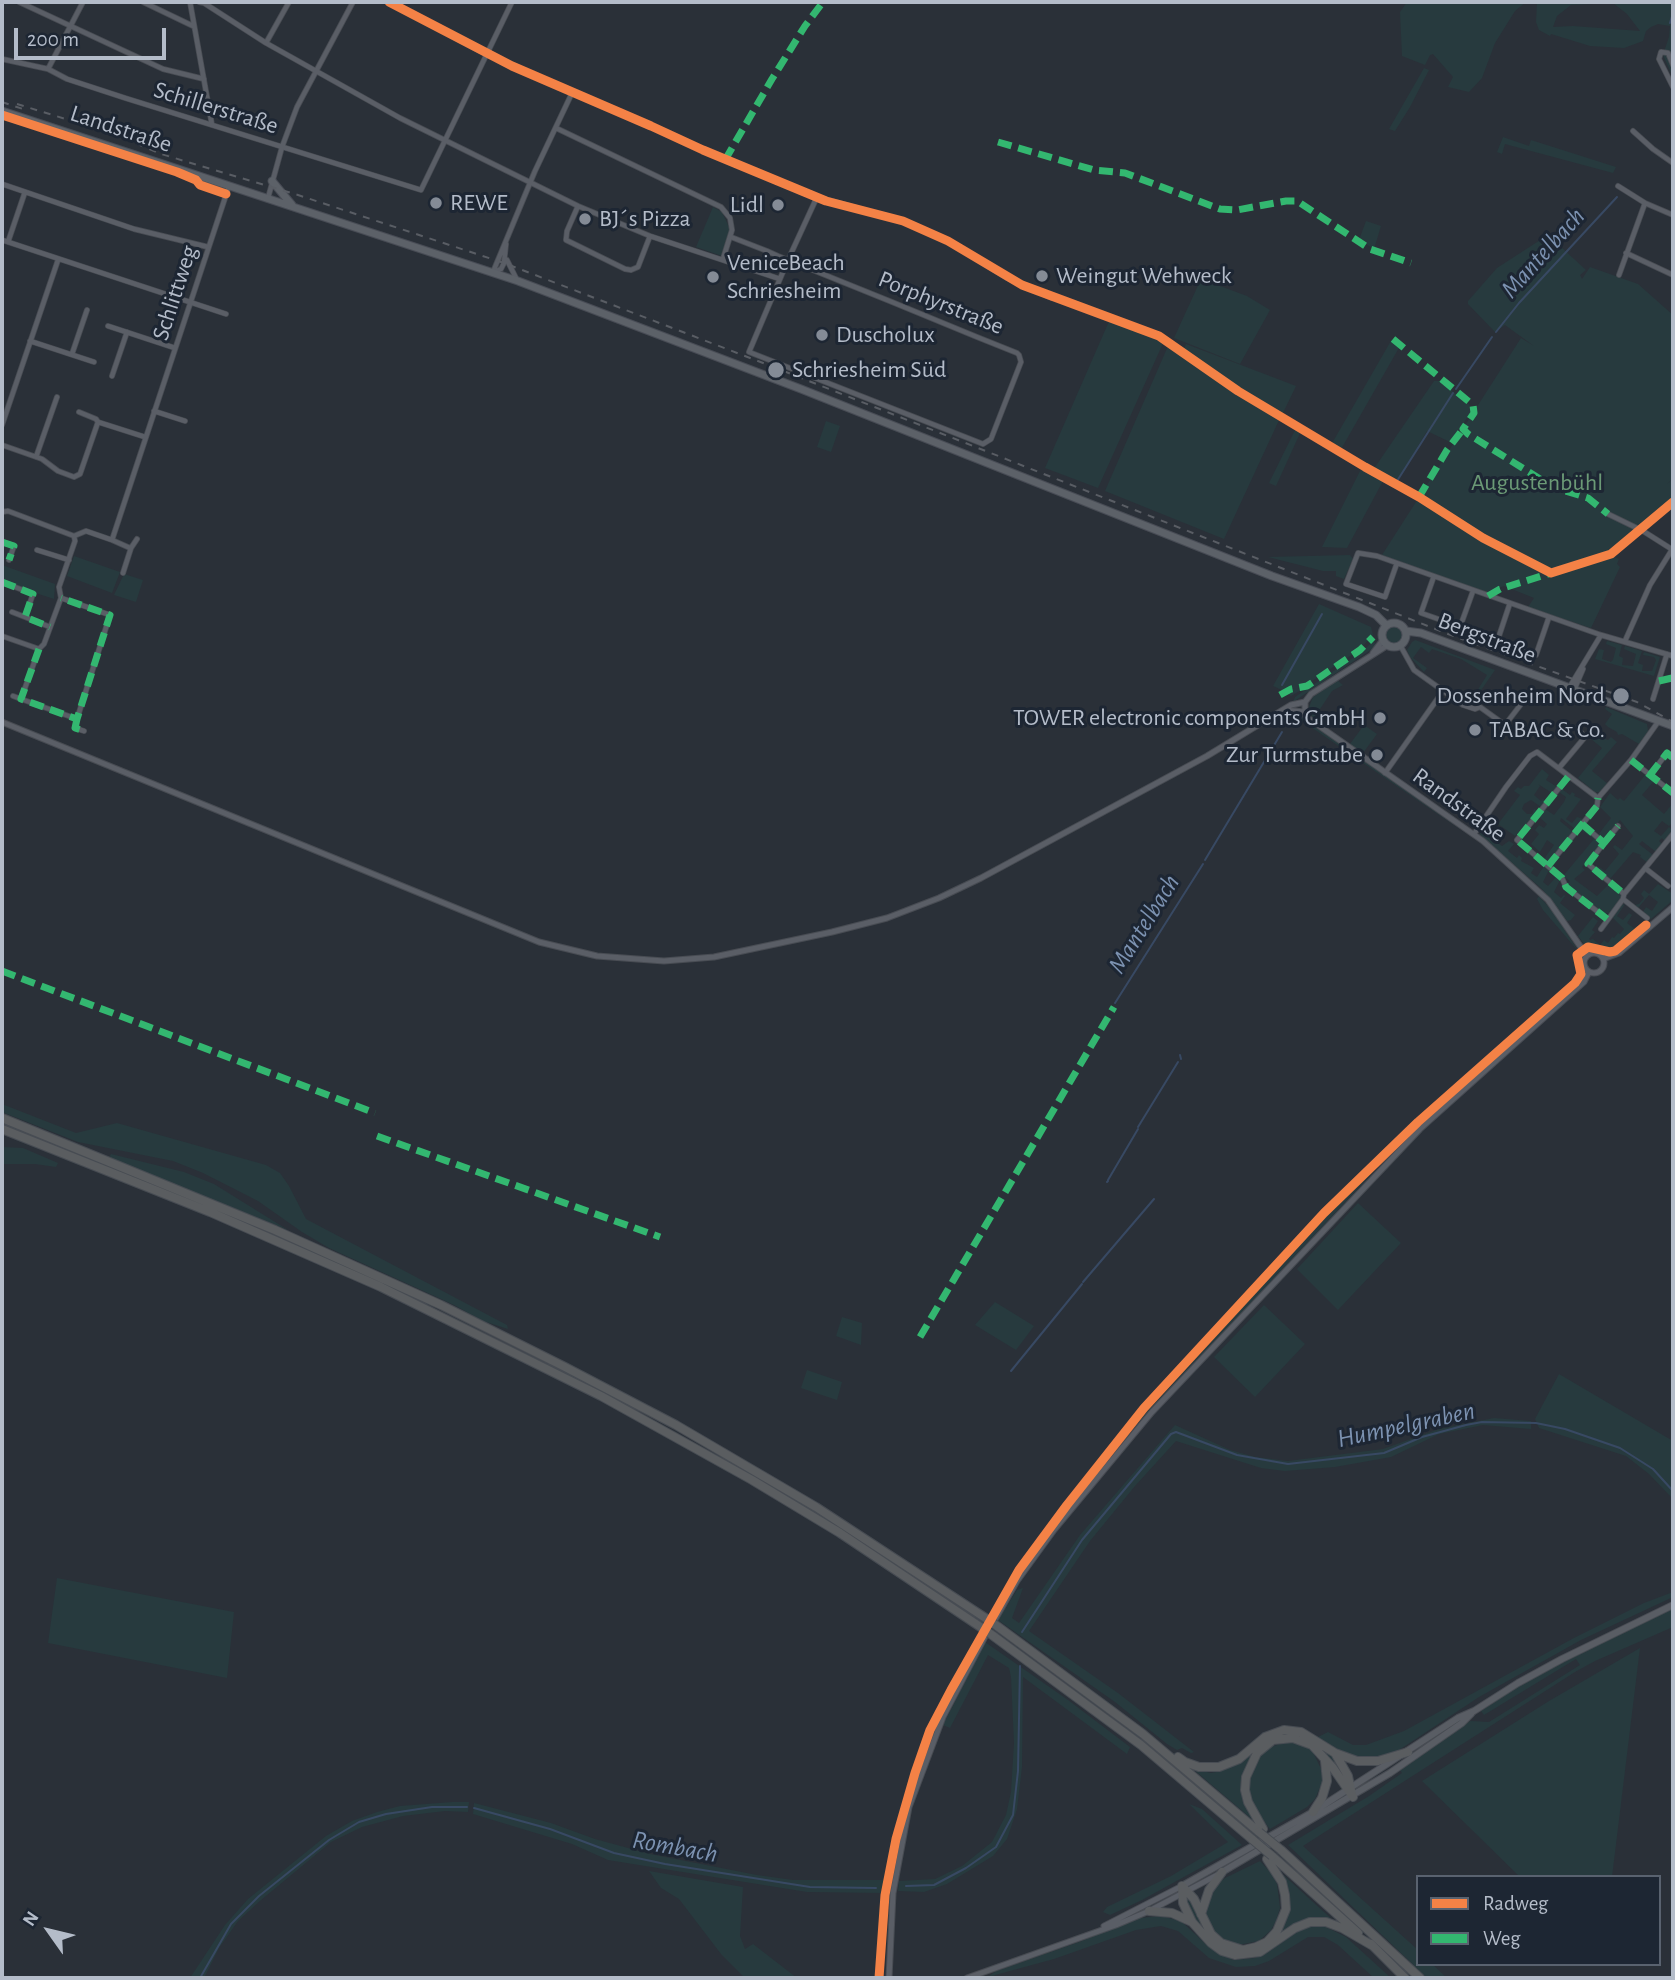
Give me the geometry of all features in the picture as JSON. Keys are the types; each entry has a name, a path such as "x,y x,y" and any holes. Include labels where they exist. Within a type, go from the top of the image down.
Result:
{"highway":[{"path":"2,1118 275,1230 441,1305 676,1425 816,1507 998,1626 1143,1734 1261,1830"},
{"path":"2,1129 210,1212 381,1287 601,1395 840,1533 992,1635 1141,1745 1251,1838 1373,1946 1405,1978"},
{"path":"1143,1734 1150,1736 1185,1762 1209,1769 1230,1764 1265,1737 1284,1730 1301,1732 1335,1753 1367,1762 1408,1752"},
{"path":"1350,1792 1312,1745 1293,1738 1273,1740 1256,1753 1246,1777 1245,1790 1251,1810 1269,1840 1420,1978"},
{"path":"1335,1753 1345,1767 1350,1792"},
{"path":"1312,1812 1322,1798 1327,1781 1325,1758"},
{"path":"1184,1890 1211,1934 1221,1943 1243,1950 1267,1942 1283,1920 1286,1895 1270,1857"},
{"path":"1201,1914 1209,1890 1222,1872"},
{"path":"1184,1890 1183,1903 1192,1922 1211,1944 1235,1955 1260,1952 1295,1928 1310,1922 1326,1922 1342,1928 1373,1946"},
{"path":"1149,1911 1172,1913 1192,1922"}],"main road":[{"name":"Landstraße","path":"2,111 518,281 789,384 1272,576 1359,607 1376,615 1386,625"},
{"path":"272,181 293,207"},
{"path":"1398,623 1406,632 1400,645 1385,643 1381,634 1386,625 1398,623"},
{"name":"Bergstraße","path":"1406,632 1421,633 1673,726"},
{"path":"1184,1890 1350,1792 1458,1718 1562,1659 1673,1605"},
{"path":"1222,1872 1454,1728 1474,1711"}],"street":[{"path":"19,2 163,69 204,79"},
{"path":"48,69 83,2"},
{"path":"143,2 194,27"},
{"path":"212,126 190,2 204,3 266,43 444,141 578,206 650,236 780,279 817,197 903,221 948,241 1007,278 1052,298"},
{"path":"266,43 289,2"},
{"path":"267,199 297,107 353,2"},
{"path":"388,2 486,54 572,93 493,272"},
{"path":"444,141 512,2"},
{"path":"1673,65 1670,55 1661,52 1659,59 1673,88"},
{"name":"Schillerstraße","path":"2,59 48,69 67,79 421,190 444,141"},
{"path":"556,128 721,207 730,218 731,237 723,259"},
{"path":"1633,131 1673,163"},
{"path":"2,184 134,229 208,247"},
{"name":"Schlittweg","path":"112,540 229,186"},
{"path":"1618,186 1645,203 1673,215"},
{"path":"25,192 5,241 189,304 226,314"},
{"path":"1619,275 1645,203"},
{"path":"578,206 566,240 625,269 638,267 650,236"},
{"name":"Porphyrstraße","path":"731,237 1017,353 1021,362 990,439 983,443 749,352 780,279"},
{"path":"506,240 506,258 518,281"},
{"path":"1626,253 1673,275"},
{"path":"493,272 501,269 506,258"},
{"path":"2,425 58,260"},
{"path":"72,355 87,310"},
{"path":"108,326 175,348"},
{"path":"112,376 127,332"},
{"path":"30,341 94,362"},
{"path":"36,457 57,397"},
{"path":"154,411 185,421"},
{"path":"79,412 98,422 145,437"},
{"path":"2,444 36,457 58,471 78,476 98,422"},
{"path":"1551,573 1605,557 1673,502"},
{"path":"2,512 9,511 74,536 86,531 131,548"},
{"path":"1608,514 1673,550 1650,585 1625,641"},
{"path":"21,699 61,598 59,587 75,541 74,536"},
{"path":"123,573 137,538"},
{"path":"2,542 14,547 9,560"},
{"path":"37,550 68,561"},
{"path":"1397,563 1385,597 1346,584 1358,553 1377,556 1397,563 1434,576 1473,591 1601,635 1673,656"},
{"path":"1434,576 1421,613 1460,627 1473,591"},
{"path":"2,582 33,594 25,617"},
{"path":"61,598 110,615 77,719 75,728 84,732"},
{"path":"1510,603 1497,642 1536,655 1549,617"},
{"path":"12,612 50,627"},
{"path":"1571,690 1601,635"},
{"path":"2,636 39,649"},
{"path":"2,722 539,942 597,956 664,961 714,957 832,932 887,918 939,898 1195,763 1290,705 1306,700 1385,643"},
{"path":"1400,645 1414,670 1463,705 1480,708 1505,725 1525,699"},
{"path":"1653,699 1667,654"},
{"path":"1571,690 1580,681 1584,665"},
{"path":"1580,681 1585,695"},
{"path":"1385,773 1443,691"},
{"path":"13,696 77,719"},
{"path":"1284,710 1304,712 1306,700"},
{"name":"Randstraße","path":"1304,712 1308,720 1474,834 1548,900 1587,956"},
{"path":"1548,866 1597,806 1598,798 1631,760 1651,733 1656,721"},
{"path":"1559,768 1585,737 1577,727"},
{"path":"1474,834 1530,756 1537,752 1598,798"},
{"path":"1650,775 1667,753 1673,758"},
{"path":"1631,760 1673,793"},
{"path":"1569,777 1517,840 1562,878 1566,887 1607,919"},
{"path":"1582,824 1604,843"},
{"path":"1618,826 1588,864 1647,918"},
{"path":"1601,929 1672,837"},
{"path":"1646,868 1668,886"},
{"path":"1603,959 1619,953 1673,907"},
{"path":"1589,972 1584,965 1587,956 1596,954 1603,959"},
{"path":"1589,972 1599,972 1603,959"},
{"path":"889,1978 890,1925 897,1864 909,1807 920,1773 956,1689 1017,1581 1081,1495 1134,1432 1214,1345 1420,1129 1584,982 1589,972"},
{"path":"1095,1931 1222,1872"},
{"path":"967,1978 1149,1911 1184,1890"}],"green space":[{"path":"1407,2 1526,2 1515,11 1495,43 1482,78 1469,92 1448,87 1453,77 1433,54 1425,65 1402,56 1400,12"},
{"path":"1537,2 1673,2 1673,77 1663,55 1670,26 1658,24 1651,27 1646,31 1643,41 1624,48 1590,46 1551,34 1550,36 1539,30 1536,22","holes":["1613,3 1627,14 1640,31 1553,27 1557,16 1571,5"]},
{"path":"1424,68 1429,70 1410,107 1395,131 1389,129"},
{"path":"1503,137 1529,146 1531,140 1616,167 1613,173 1505,144 1502,154 1497,152"},
{"path":"713,207 722,212 729,227 722,256 696,247"},
{"path":"1366,221 1381,226 1374,249 1359,240"},
{"name":"Augustenbühl","path":"1548,235 1586,270 1580,275 1582,279 1590,267 1638,284 1673,315 1673,478 1667,484 1673,479 1673,500 1616,549 1602,557 1549,575 1612,556 1619,559 1617,564 1620,567 1591,628 1528,607 1534,598 1504,586 1486,593 1382,555 1521,338 1534,346 1505,325 1495,332 1468,301 1497,268"},
{"path":"1201,279 1247,296 1270,310 1240,364 1174,338"},
{"path":"1110,319 1164,341 1098,488 1045,468"},
{"path":"1392,339 1400,346 1340,451 1331,445"},
{"path":"1186,344 1296,386 1282,415 1183,351"},
{"path":"1168,346 1238,394 1280,418 1224,539 1105,491"},
{"path":"1434,381 1440,381 1469,404 1472,411 1450,442 1427,431 1397,482 1373,470"},
{"path":"826,421 840,426 831,452 817,447"},
{"path":"1296,428 1301,431 1276,486 1269,483"},
{"path":"1361,469 1383,481 1347,548 1322,547"},
{"path":"1350,555 1353,559 1344,579 1336,576 1336,571 1323,571 1268,557"},
{"path":"74,556 120,572 112,593 67,576"},
{"path":"2,565 55,584 54,599 2,582"},
{"path":"124,574 143,580 136,602 114,595"},
{"path":"1319,604 1371,627 1373,635 1359,650 1298,688 1301,690 1291,696 1287,692 1294,688 1284,691 1273,686"},
{"path":"1394,623 1404,630 1405,634 1398,644 1394,645 1384,638 1383,634 1390,624"},
{"path":"1415,640 1495,670 1475,699 1474,696 1487,675 1461,659 1432,649 1429,653 1421,647 1413,658 1427,668 1424,672 1410,657 1407,650"},
{"path":"1373,641 1377,645 1375,647 1293,702 1295,697 1363,651"},
{"path":"1607,641 1622,645 1619,656 1623,658 1622,665 1633,666 1636,654 1624,649 1625,646 1642,651 1638,663 1643,665 1642,671 1652,671 1656,660 1643,655 1644,652 1660,657 1654,676 1595,659 1599,649 1604,650 1602,659 1611,662 1613,660 1616,648 1606,644"},
{"path":"1337,680 1343,685 1332,691 1314,718 1340,738 1313,719 1309,707 1313,697"},
{"path":"1606,707 1647,724 1648,731 1639,744 1622,734 1618,735 1605,724 1612,714"},
{"path":"1296,714 1299,715 1465,833 1298,718"},
{"path":"1364,725 1377,734 1363,753 1350,744"},
{"path":"1593,733 1608,740 1611,737 1617,742 1592,771 1608,784 1599,792 1595,792 1578,778 1602,748 1590,738"},
{"path":"1542,769 1549,775 1546,780 1557,787 1552,793 1538,784 1540,786 1534,795 1541,801 1546,801 1541,807 1531,800 1524,804 1522,809 1527,814 1532,814 1534,809 1538,811 1515,836 1498,824 1520,795 1514,791 1518,787 1521,789 1529,786"},
{"path":"1646,774 1654,781 1642,795 1664,814 1673,803 1673,826 1662,821 1654,831 1661,836 1669,827 1673,831 1665,841 1662,838 1659,841 1662,844 1656,852 1642,841 1639,844 1653,855 1648,863 1641,855 1633,852 1610,879 1596,868 1598,866 1605,871 1619,854 1613,847 1615,845 1622,850 1633,836 1620,820 1604,840 1598,835 1611,818 1600,807 1610,793 1618,800 1620,798 1624,801"},
{"path":"1563,786 1563,790 1570,795 1572,792 1581,799 1566,819 1572,823 1577,817 1583,819 1575,829 1561,818 1560,821 1573,832 1550,861 1546,862 1546,856 1554,845 1547,840 1540,852 1531,844 1539,834 1535,830 1539,825 1544,828 1547,824 1539,817 1545,809 1554,815 1564,802 1566,797 1559,792"},
{"path":"1485,823 1489,827 1485,832 1491,836 1499,826 1503,830 1496,842 1502,846 1509,841 1514,844 1508,851 1517,858 1519,855 1521,861 1534,868 1531,873 1537,877 1544,866 1549,870 1543,882 1548,886 1556,877 1560,880 1554,892 1561,898 1565,896 1560,903 1575,915 1571,920 1567,921 1542,889 1480,835"},
{"path":"1581,830 1586,830 1599,840 1599,846 1582,867 1585,870 1574,879 1597,896 1609,884 1621,894 1621,899 1609,913 1604,914 1567,885 1570,881 1563,876 1594,839"},
{"path":"1658,884 1673,894 1673,900 1651,919 1643,912 1646,907 1652,911 1658,902 1649,895 1638,908 1635,905 1644,898 1641,894 1644,890 1649,894"},
{"path":"1539,896 1554,913 1579,952 1543,910 1537,899"},
{"path":"1625,904 1617,916 1623,920 1629,913 1632,915 1627,923 1635,929 1629,937 1611,951 1584,944 1578,936 1593,917 1598,921 1590,940 1593,939 1600,945 1604,940 1608,943 1612,937 1620,934 1624,929 1612,917 1621,905"},
{"path":"1581,979 1380,1165 1141,1420 1137,1421 1326,1214 1420,1121"},
{"path":"2,1104 76,1133 117,1123 266,1165 280,1173 306,1219 507,1325 508,1329 483,1321 329,1248 258,1201 203,1173 173,1161 78,1142 2,1112"},
{"path":"2,1147 23,1148 58,1163 56,1167 2,1164"},
{"path":"111,1154 184,1172 214,1184 288,1230 109,1158"},
{"path":"1358,1203 1401,1243 1338,1310 1297,1269"},
{"path":"995,1302 1034,1326 1016,1350 975,1325"},
{"path":"1264,1305 1305,1344 1255,1397 1214,1357"},
{"path":"842,1317 862,1323 861,1345 836,1336"},
{"path":"807,1370 842,1382 837,1400 801,1388"},
{"path":"1559,1374 1673,1441 1673,1499 1649,1474 1626,1456 1539,1428 1535,1419"},
{"path":"1494,1418 1531,1421 1531,1429 1483,1425 1439,1434 1391,1457 1335,1467 1285,1471 1261,1468 1176,1441 1135,1486 1090,1541 1029,1631 1118,1693 1194,1752 1182,1748 1177,1750 1167,1744 1115,1702 998,1620 1017,1590 1023,1588 1012,1618 1019,1623 1080,1535 1175,1425 1230,1450 1255,1457 1288,1461 1383,1449 1439,1429"},
{"path":"57,1578 234,1612 227,1678 48,1643"},
{"path":"1673,1592 1673,1597 1581,1640 1479,1697 1396,1752 1370,1759 1356,1758 1318,1737 1328,1732 1353,1745 1366,1745 1404,1731 1572,1639 1644,1603"},
{"path":"1673,1609 1673,1627 1575,1672 1303,1846 1416,1948 1416,1966 1434,1966 1447,1978 1427,1978 1288,1845 1369,1796 1402,1773 1400,1770 1433,1745 1470,1721 1489,1722 1580,1665 1576,1659 1484,1715 1481,1711 1526,1681 1586,1647"},
{"path":"985,1642 1130,1747 1127,1754 1023,1677 1022,1767 1017,1809 1007,1839 993,1856 947,1884 924,1892 898,1891 899,1881 935,1879 962,1866 992,1842 1006,1815 1011,1792 1014,1743 1009,1668 988,1655 950,1728 943,1725"},
{"path":"1640,1648 1612,1875 1518,1875 1422,1781 1549,1701"},
{"path":"1284,1733 1303,1736 1330,1754 1336,1760 1347,1783 1321,1751 1287,1735 1255,1751 1248,1762 1245,1774 1247,1808 1253,1820 1193,1769 1211,1773 1221,1771 1238,1763 1265,1740"},
{"path":"1285,1742 1294,1742 1312,1750 1322,1771 1322,1783 1315,1799 1307,1807 1270,1829 1255,1809 1249,1795 1249,1782 1253,1765 1259,1756 1266,1749"},
{"path":"469,1802 468,1812 445,1811 403,1816 362,1827 331,1842 238,1921 219,1948 204,1978 190,1978 225,1925 248,1899 326,1836 352,1821 377,1812 400,1806"},
{"path":"474,1803 551,1823 595,1839 650,1854 757,1875 793,1880 885,1880 883,1893 807,1892 608,1860 572,1844 473,1814"},
{"path":"1189,1804 1202,1809 1242,1845 1142,1900 1110,1915 1103,1912 1107,1907 1171,1876 1228,1842"},
{"path":"1260,1861 1277,1884 1280,1908 1276,1921 1259,1941 1238,1945 1227,1943 1209,1927 1206,1905 1214,1887 1225,1878"},
{"path":"649,1871 743,1887 740,1936 745,1949 753,1944 797,1978 745,1978 721,1954 679,1899 661,1888"},
{"path":"1279,1871 1336,1923 1317,1919 1301,1922 1287,1929 1263,1948 1243,1953 1233,1952 1222,1949 1196,1926 1184,1902 1186,1895 1207,1933 1219,1945 1236,1951 1260,1947 1275,1936 1283,1922 1287,1905"},
{"path":"1161,1916 1181,1921 1210,1948 1233,1960 1265,1954 1301,1929 1326,1927 1346,1937 1391,1978 1374,1978 1338,1945 1324,1937 1308,1937 1269,1961 1255,1966 1236,1967 1209,1958 1178,1931 1161,1926 1136,1930 1054,1959 988,1977 996,1971 1122,1924 1140,1918"}],"waterway":[{"name":"Mantelbach","path":"1670,23 1673,13"},
{"name":"Mantelbach","path":"1496,332 1519,303 1617,197"},
{"name":"Mantelbach","path":"1456,389 1492,337"},
{"name":"Mantelbach","path":"1397,481 1453,393"},
{"name":"Mantelbach","path":"1282,685 1322,614"},
{"name":"Mantelbach","path":"1205,860 1282,732"},
{"name":"Mantelbach","path":"1115,1003 1203,864"},
{"name":"Mantelbach","path":"1180,1055 1181,1059"},
{"name":"Mantelbach","path":"1138,1127 1178,1062"},
{"name":"Mantelbach","path":"1108,1180 1138,1129"},
{"name":"Mantelbach","path":"1083,1282 1154,1199"},
{"name":"Mantelbach","path":"1011,1371 1082,1284"},
{"name":"Humpelgraben","path":"1022,1632 1082,1540 1171,1434 1176,1432 1237,1455 1288,1464 1384,1453 1422,1437 1482,1422 1536,1423 1565,1429 1620,1448 1653,1469 1673,1491"},
{"name":"Rombach","path":"906,1886 934,1885 966,1868 996,1847 1013,1815 1018,1771 1020,1666"},
{"name":"Rombach","path":"200,1978 231,1924 259,1896 329,1840 359,1822 386,1814 432,1807 467,1807"},
{"name":"Rombach","path":"474,1808 550,1829 614,1853 665,1864 810,1887 876,1888"}],"railway":[{"path":"2,102 26,110"},
{"path":"17,104 111,133 161,154 298,195 504,263 1448,634 1637,702 1673,722"}],"marked path":[{"path":"725,160 772,79 823,2"},
{"path":"998,142 1094,170 1125,173 1220,209 1237,210 1297,201 1370,249 1411,263"},
{"path":"1393,339 1473,405 1474,413 1463,429 1468,434 1553,487 1588,498 1608,514"},
{"path":"1419,497 1463,429"},
{"path":"2,542 14,546 9,560"},
{"path":"1488,596 1500,589 1551,573"},
{"path":"2,582 33,594 25,617 50,627"},
{"path":"39,649 21,699 77,719 110,615 61,598"},
{"path":"1280,695 1291,689 1307,686 1360,650 1373,637"},
{"path":"1659,681 1672,678"},
{"path":"77,719 75,728 84,731"},
{"path":"1650,775 1667,753 1673,758"},
{"path":"1631,760 1673,793"},
{"path":"1568,777 1517,840 1562,878 1566,887 1607,919"},
{"path":"1548,866 1597,806 1598,798"},
{"path":"1582,824 1604,843 1588,864 1624,894"},
{"path":"1604,843 1618,826"},
{"path":"2,971 375,1113"},
{"path":"920,1337 1114,1007"},
{"path":"377,1136 660,1237"}],"cycle path":[{"path":"389,2 512,66 703,150 826,201 903,221 948,241 1022,285 1159,336 1238,391 1419,497 1483,538 1551,573 1611,554 1673,502"},
{"path":"2,115 177,172 196,180 200,185 226,194"},
{"path":"879,1978 885,1895 896,1839 915,1773 930,1730 1019,1570 1144,1408 1324,1213 1418,1122 1575,983 1581,974 1577,955 1588,947 1615,951 1646,925"}],"place":[{"name":"REWE","path":"436,203"},
{"name":"Lidl","path":"778,205"},
{"name":"BJ´s Pizza","path":"585,219"},
{"name":"Weingut Wehweck","path":"1042,276"},
{"name":"VeniceBeach Schriesheim","path":"713,277"},
{"name":"Duscholux","path":"822,335"},
{"name":"Schriesheim Süd","path":"776,370"},
{"name":"Dossenheim Nord","path":"1621,696"},
{"name":"TOWER electronic components GmbH","path":"1380,718"},
{"name":"TABAC & Co.","path":"1475,730"},
{"name":"Zur Turmstube","path":"1377,755"}]}
